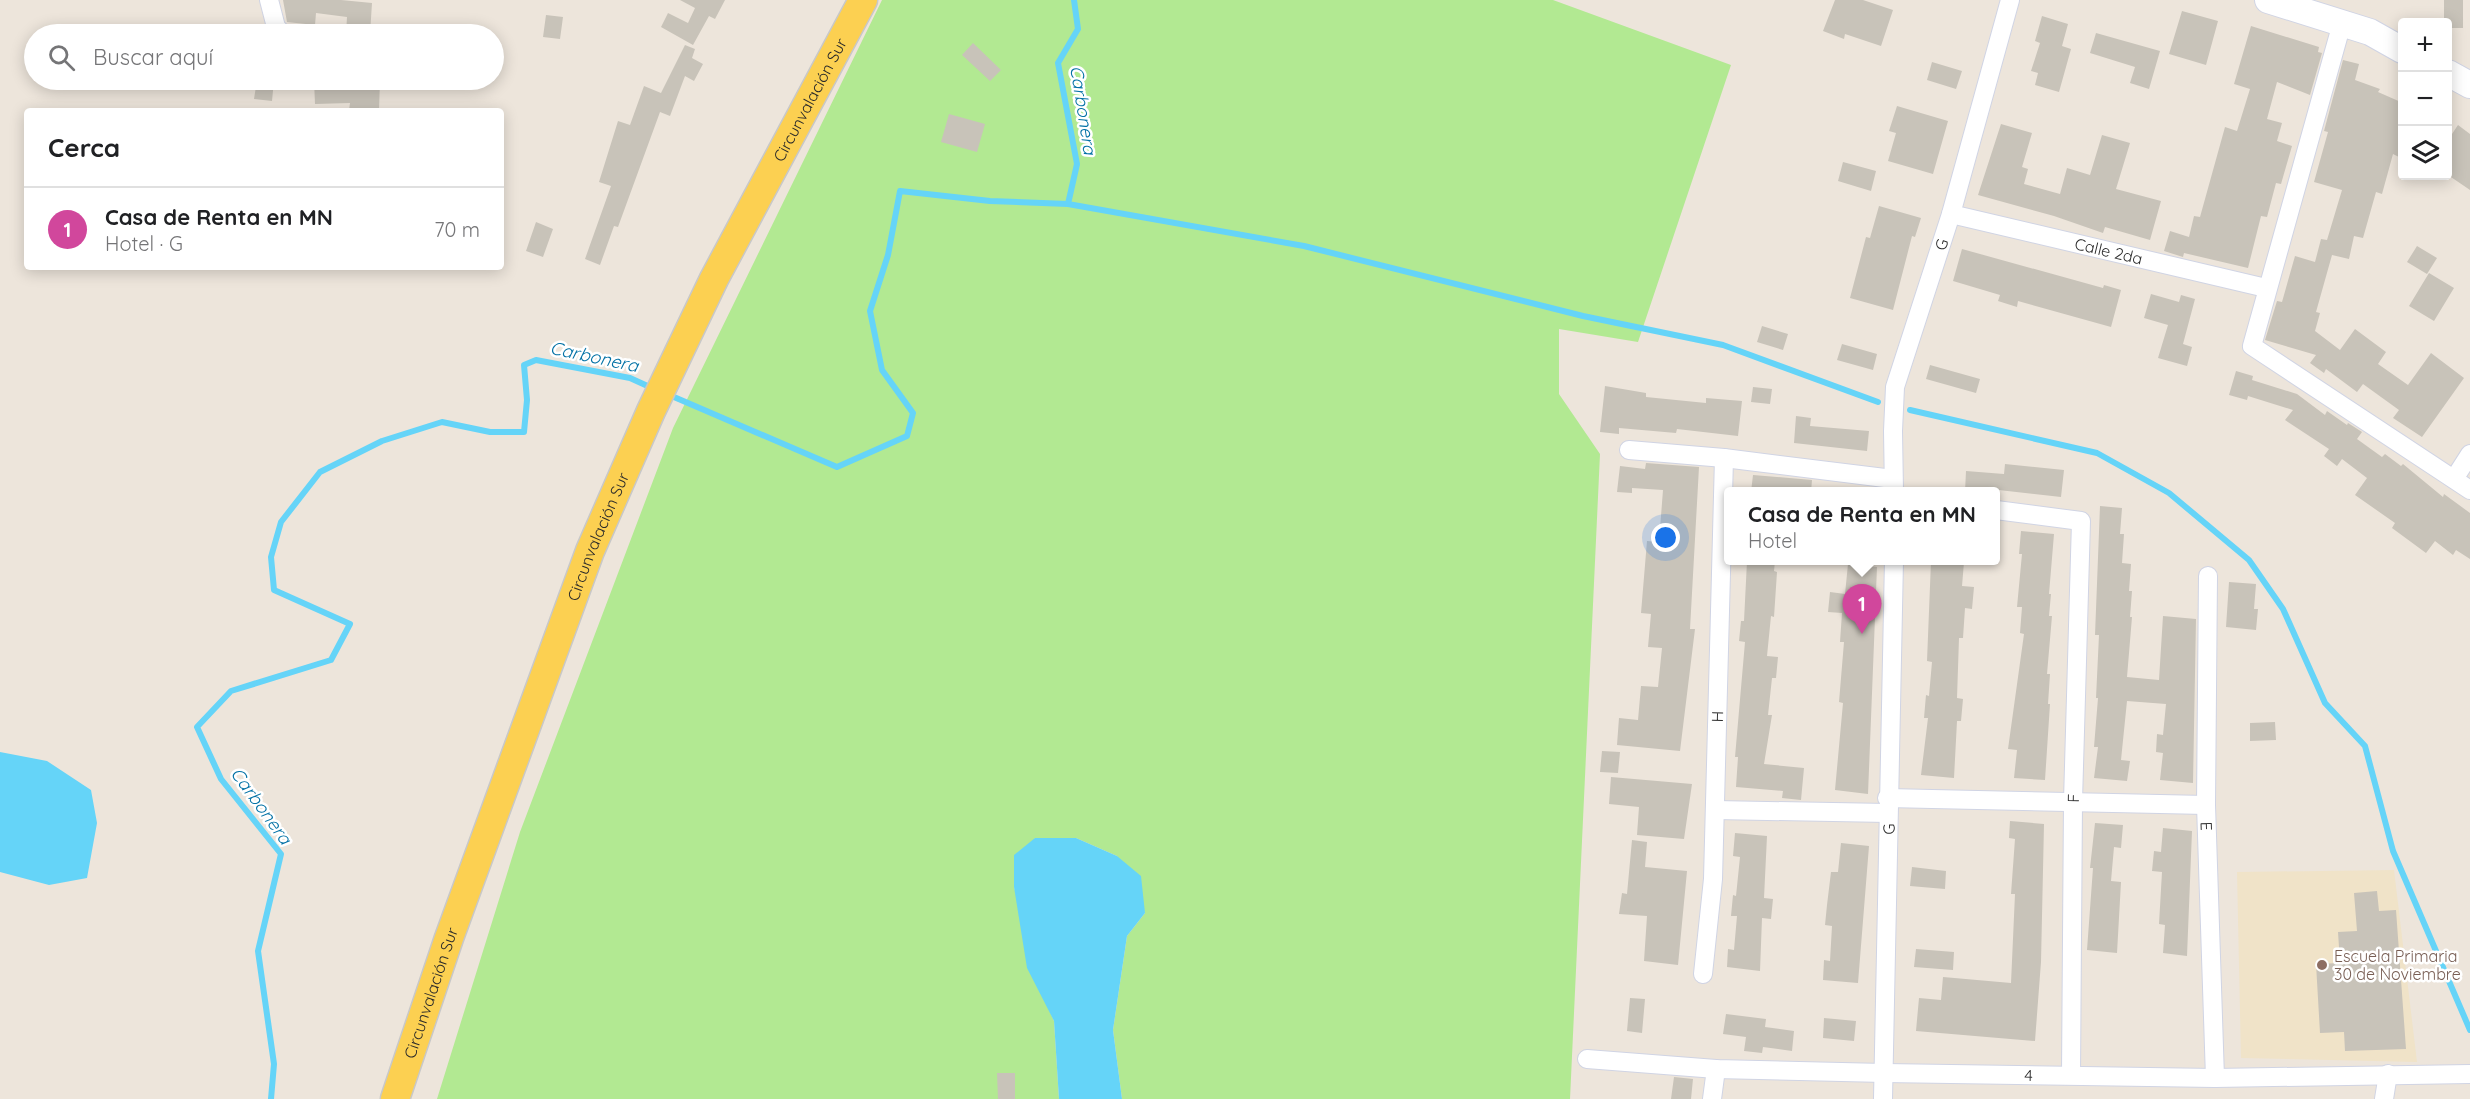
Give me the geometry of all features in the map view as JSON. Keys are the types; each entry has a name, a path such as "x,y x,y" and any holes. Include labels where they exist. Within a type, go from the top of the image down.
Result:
{"main road":[{"name":"Circunvalación Sur","path":"395,1099 453,927 590,551 651,411 714,279 863,0"},
{"path":"2268,0 2370,32 2398,47"},
{"path":"2452,75 2470,85"}],"street":[{"path":"269,0 275,24"},
{"name":"G","path":"1894,485 1895,387 1951,214 2010,0"},
{"path":"2342,23 2266,288 2252,346 2470,490"},
{"name":"Calle 2da","path":"1951,214 2266,288"},
{"path":"1629,450 1724,458 1894,485"},
{"path":"2454,479 2470,454"},
{"name":"H","path":"1703,974 1713,879 1724,458"},
{"name":"F","path":"2000,511 2081,521 2073,801 2071,1076"},
{"name":"G","path":"1883,1099 1894,565"},
{"name":"E","path":"2208,576 2206,805 2215,1078"},
{"path":"1715,810 2073,801 2206,805"},
{"name":"4","path":"1587,1059 1716,1069 1884,1073 2215,1078 2470,1074"},
{"path":"1712,1099 1716,1069"},
{"path":"2384,1099 2388,1074"}],"shaded area":[{"name":"Escuela Primaria 30 de Noviembre","path":"2394,870 2417,1062 2241,1058 2237,872"}],"green space":[{"path":"882,0 1553,0 1731,65 1638,342 1559,329 1559,394 1600,454 1570,1099 1122,1099 1113,1030 1127,936 1145,913 1117,856 1076,838 1035,838 1014,887 1043,996 1054,1021 1059,1099 437,1099 520,832 673,428"}],"water":[{"path":"0,752 47,761 91,790 97,823 87,878 49,885 0,872"},
{"path":"1035,838 1076,838 1117,856 1141,876 1145,913 1127,936 1113,1030 1122,1099 1059,1099 1054,1021 1027,968 1014,887 1014,855"}],"building":[{"path":"283,0 341,0 372,3 371,24 347,24 347,17 316,13 315,24 287,22"},
{"path":"680,0 725,0 715,19 709,16 693,45 661,27 668,13 688,23 695,8"},
{"path":"1835,0 1863,0 1893,10 1881,46 1845,34 1844,39 1823,31"},
{"path":"2444,0 2463,0 2463,28 2452,28 2452,18 2444,18"},
{"path":"2182,11 2218,21 2206,65 2169,54"},
{"path":"546,15 563,17 560,39 543,37"},
{"path":"2042,16 2068,24 2062,46 2071,49 2059,92 2035,85 2038,73 2031,71 2040,43 2035,41"},
{"path":"2251,26 2319,47 2318,52 2322,53 2310,95 2277,82 2267,119 2282,123 2277,141 2292,146 2281,184 2276,183 2267,217 2261,216 2248,268 2184,253 2183,257 2164,251 2170,231 2189,237 2194,216 2200,217 2225,127 2237,131 2250,89 2234,84"},
{"path":"2096,33 2160,51 2149,89 2130,83 2135,67 2090,53"},
{"path":"973,43 1001,70 990,81 962,55"},
{"path":"685,45 695,49 692,58 703,64 694,81 685,76 670,116 660,112 618,227 614,226 600,265 585,259 611,186 599,182 618,121 630,125 644,86 661,93"},
{"path":"2343,60 2359,64 2355,80 2380,89 2378,92 2398,101 2398,156 2393,154 2382,194 2376,192 2363,238 2354,236 2349,259 2332,255 2316,312 2320,313 2315,331 2340,350 2355,329 2386,352 2378,364 2408,385 2431,353 2464,378 2422,437 2393,418 2399,410 2363,384 2357,392 2326,369 2324,373 2310,363 2316,355 2265,340 2277,301 2282,302 2295,256 2315,262 2321,239 2327,240 2342,190 2314,182 2328,132 2324,131"},
{"path":"1932,62 1962,71 1956,89 1927,80"},
{"path":"255,90 273,90 272,101 254,99"},
{"path":"314,90 380,90 379,108 349,108 350,103 315,104"},
{"path":"1897,106 1948,121 1933,174 1888,161 1896,133 1889,131"},
{"path":"949,114 985,124 977,152 941,142"},
{"path":"2001,124 2032,133 2022,167 2028,169 2024,184 2060,194 2067,168 2090,175 2102,135 2130,143 2116,189 2161,201 2150,240 2105,227 2103,233 2054,216 1978,195"},
{"path":"2458,125 2470,134 2470,190 2452,178 2452,134"},
{"path":"1843,162 1876,171 1871,191 1838,181"},
{"path":"1879,206 1921,218 1915,237 1912,236 1893,310 1850,298 1866,237 1870,238"},
{"path":"536,222 553,229 543,257 526,251"},
{"path":"2417,246 2437,258 2427,274 2407,262"},
{"path":"1962,249 2103,288 2104,285 2121,290 2111,327 2018,301 2017,307 1998,301 2000,295 1953,281"},
{"path":"2429,273 2454,288 2434,321 2409,306"},
{"path":"2151,294 2179,302 2181,295 2195,299 2183,344 2192,347 2187,366 2158,358 2168,325 2144,318"},
{"path":"1762,326 1788,334 1783,350 1757,342"},
{"path":"1842,344 1877,354 1873,370 1837,360"},
{"path":"1930,365 1980,379 1976,393 1926,379"},
{"path":"2236,371 2253,376 2252,380 2297,394 2325,415 2327,411 2347,425 2348,423 2362,432 2357,439 2382,457 2385,454 2401,466 2403,464 2443,497 2444,494 2470,513 2470,559 2456,550 2453,555 2435,541 2426,553 2392,528 2395,523 2355,495 2367,478 2342,459 2337,466 2324,456 2329,449 2285,420 2293,410 2248,396 2247,400 2229,395"},
{"path":"1605,386 1646,393 1646,397 1706,403 1706,398 1742,401 1738,436 1677,429 1676,433 1619,428 1619,434 1600,432"},
{"path":"1753,387 1772,389 1770,404 1751,402"},
{"path":"1796,416 1811,418 1810,426 1869,431 1867,451 1794,443"},
{"path":"1646,463 1699,467 1690,629 1695,629 1680,751 1617,745 1619,718 1638,720 1641,686 1658,687 1662,648 1648,647 1651,614 1641,613 1647,541 1659,542 1663,490 1632,488 1632,493 1617,492 1620,466 1645,469"},
{"path":"2005,464 2064,470 2061,497 2000,490 2000,487 1965,487 1966,471 2004,474"},
{"path":"1753,475 1812,480 1811,487 1752,487"},
{"path":"2100,506 2122,508 2120,534 2124,534 2122,563 2131,564 2129,591 2132,591 2130,617 2132,617 2127,677 2159,680 2163,616 2196,619 2193,783 2160,780 2163,753 2156,752 2157,734 2163,735 2166,704 2127,701 2121,760 2130,761 2127,781 2094,778 2098,747 2094,747 2098,698 2096,698 2099,635 2095,635"},
{"path":"2021,531 2054,534 2049,594 2051,594 2049,616 2052,616 2047,674 2050,674 2048,704 2050,704 2045,780 2014,778 2017,750 2008,749 2024,634 2020,633 2022,607 2017,607 2022,554 2019,554"},
{"path":"1747,565 1775,565 1774,571 1777,572 1774,617 1771,616 1767,656 1778,657 1776,678 1772,678 1768,715 1772,715 1764,764 1804,768 1801,800 1782,798 1783,791 1736,787 1738,757 1735,757 1745,642 1739,641 1741,621 1744,621"},
{"path":"1848,565 1877,567 1868,794 1835,790 1843,703 1839,702 1844,642 1840,642 1842,613 1828,612 1830,592 1845,594"},
{"path":"1931,565 1964,565 1962,586 1974,587 1972,609 1965,608 1963,638 1959,638 1957,698 1963,699 1961,721 1957,721 1954,778 1921,775 1928,718 1924,718 1926,695 1929,696 1932,662 1927,661"},
{"path":"2229,582 2256,584 2254,609 2258,609 2256,630 2226,627"},
{"path":"2275,722 2276,740 2250,741 2250,723"},
{"path":"1602,751 1620,752 1618,773 1600,772"},
{"path":"1611,777 1692,784 1684,839 1637,835 1639,807 1609,804"},
{"path":"2010,821 2044,824 2041,962 2035,1041 1916,1031 1919,998 1941,1000 1943,977 2011,983 2015,894 2011,894 2015,839 2009,838"},
{"path":"2095,823 2123,825 2121,848 2114,847 2111,881 2121,882 2117,953 2087,950 2093,868 2090,868"},
{"path":"2163,828 2192,831 2187,956 2163,953 2165,925 2159,924 2162,872 2152,871 2154,851 2161,852"},
{"path":"1735,833 1767,836 1764,898 1773,899 1771,919 1762,918 1760,971 1727,967 1728,949 1734,950 1737,916 1731,916 1733,895 1736,896 1740,857 1733,856"},
{"path":"1632,840 1647,842 1645,867 1687,871 1678,965 1644,961 1647,916 1619,914 1622,893 1627,894"},
{"path":"1841,843 1869,846 1858,983 1823,980 1824,960 1830,961 1832,926 1825,925 1831,872 1838,872"},
{"path":"1912,867 1946,871 1945,889 1910,886"},
{"path":"2377,891 2379,911 2396,910 2406,1049 2345,1051 2344,1032 2320,1033 2316,964 2340,963 2338,932 2357,931 2354,893"},
{"path":"1916,949 1954,952 1953,970 1914,967"},
{"path":"1630,998 1645,999 1642,1033 1627,1031"},
{"path":"1726,1014 1766,1019 1765,1027 1794,1031 1792,1051 1763,1047 1762,1053 1744,1051 1746,1037 1723,1034"},
{"path":"1824,1018 1856,1021 1854,1041 1823,1038"},
{"path":"997,1073 1015,1073 1015,1099 998,1099"},
{"path":"1674,1077 1693,1079 1691,1099 1671,1099"}],"waterway":[{"name":"Carbonera","path":"667,394 837,467 907,436 913,413 882,370 870,311 888,255 900,191 990,201 1068,204 1077,164 1058,63 1078,29 1074,0"},
{"path":"1068,204 1304,246 1583,316 1723,345 1878,402"},
{"name":"Carbonera","path":"271,1099 274,1064 258,951 281,854 221,779 197,727 231,691 331,660 350,624 274,590 271,557 281,522 320,472 382,441 442,422 490,432 524,432 527,400 524,365 536,360 630,378 652,388"},
{"path":"1910,410 2097,453 2169,493 2249,560 2283,609 2325,703 2365,746 2393,851 2470,1030"}],"place":[{"name":"Casa de Renta en MN","path":"1862,634"},
{"name":"Escuela Primaria 30 de Noviembre","path":"2322,965"}]}
